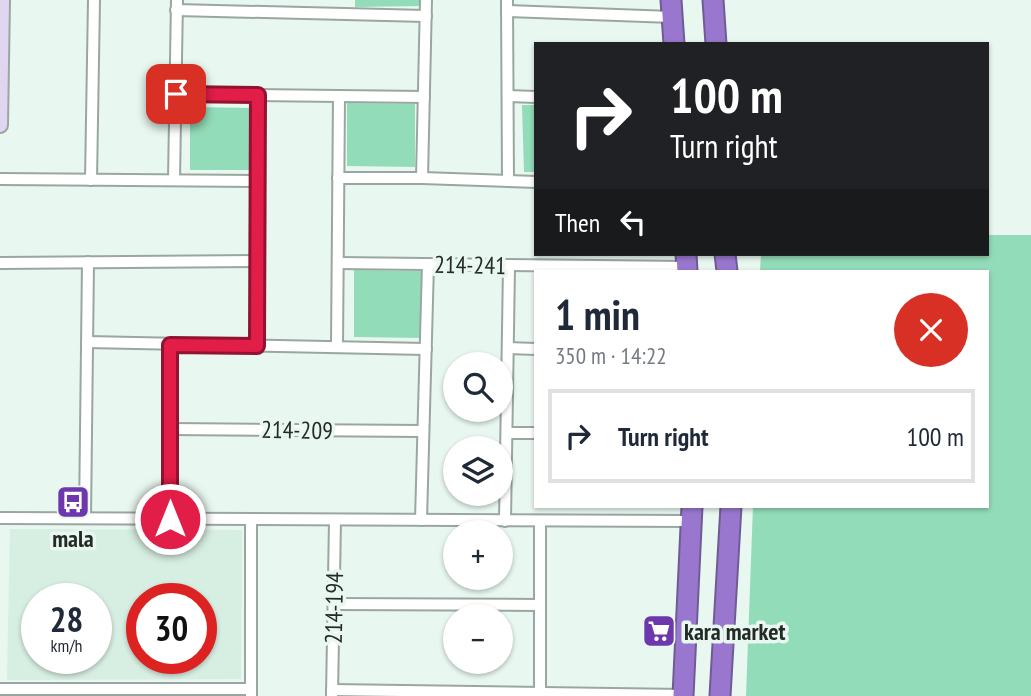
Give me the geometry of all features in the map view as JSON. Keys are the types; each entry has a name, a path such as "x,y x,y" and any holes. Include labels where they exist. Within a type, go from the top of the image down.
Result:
{"highway":[{"path":"713,0 716,42"},
{"path":"672,8 674,42"},
{"path":"720,696 731,508"},
{"path":"683,695 692,514"}],"street":[{"path":"91,180 94,0"},
{"path":"422,178 426,0"},
{"path":"0,125 1,5"},
{"path":"174,180 176,5 340,6 426,16"},
{"path":"508,181 507,6 672,8"},
{"path":"176,94 424,97"},
{"path":"257,346 258,95"},
{"path":"337,347 339,96"},
{"path":"508,96 534,97"},
{"path":"338,178 534,182"},
{"path":"0,179 259,181"},
{"path":"593,256 593,268"},
{"path":"0,263 258,261"},
{"path":"85,518 88,262"},
{"name":"214-241","path":"338,263 593,268 686,264"},
{"path":"421,520 428,264"},
{"path":"505,520 509,266"},
{"path":"87,342 426,349"},
{"path":"170,345 170,519"},
{"path":"508,348 534,349"},
{"name":"214-209","path":"170,429 423,431"},
{"path":"507,433 534,433"},
{"path":"513,521 692,514"},
{"path":"0,518 443,520"},
{"path":"0,689 251,693 251,519"},
{"name":"214-194","path":"332,693 335,520"},
{"path":"540,521 540,692"},
{"path":"334,604 539,605"},
{"path":"332,693 540,692 683,695"}],"shaded area":[{"path":"10,529 242,530 241,679 7,680"}],"green space":[{"path":"355,0 423,0 423,6 355,7"},
{"path":"347,103 415,104 415,167 347,166"},
{"path":"522,105 534,105 534,172 524,172"},
{"path":"190,107 253,108 253,170 190,170"},
{"path":"989,235 1031,235 1031,696 746,696 753,508 989,508 989,270 760,270 761,256 989,256"},
{"path":"354,270 422,271 423,338 354,337"}],"place":[{"name":"mala","path":"73,502"},
{"name":"kara market","path":"659,631"}],"route":[{"path":"170,519 170,345 257,346 258,95 176,94"}]}
